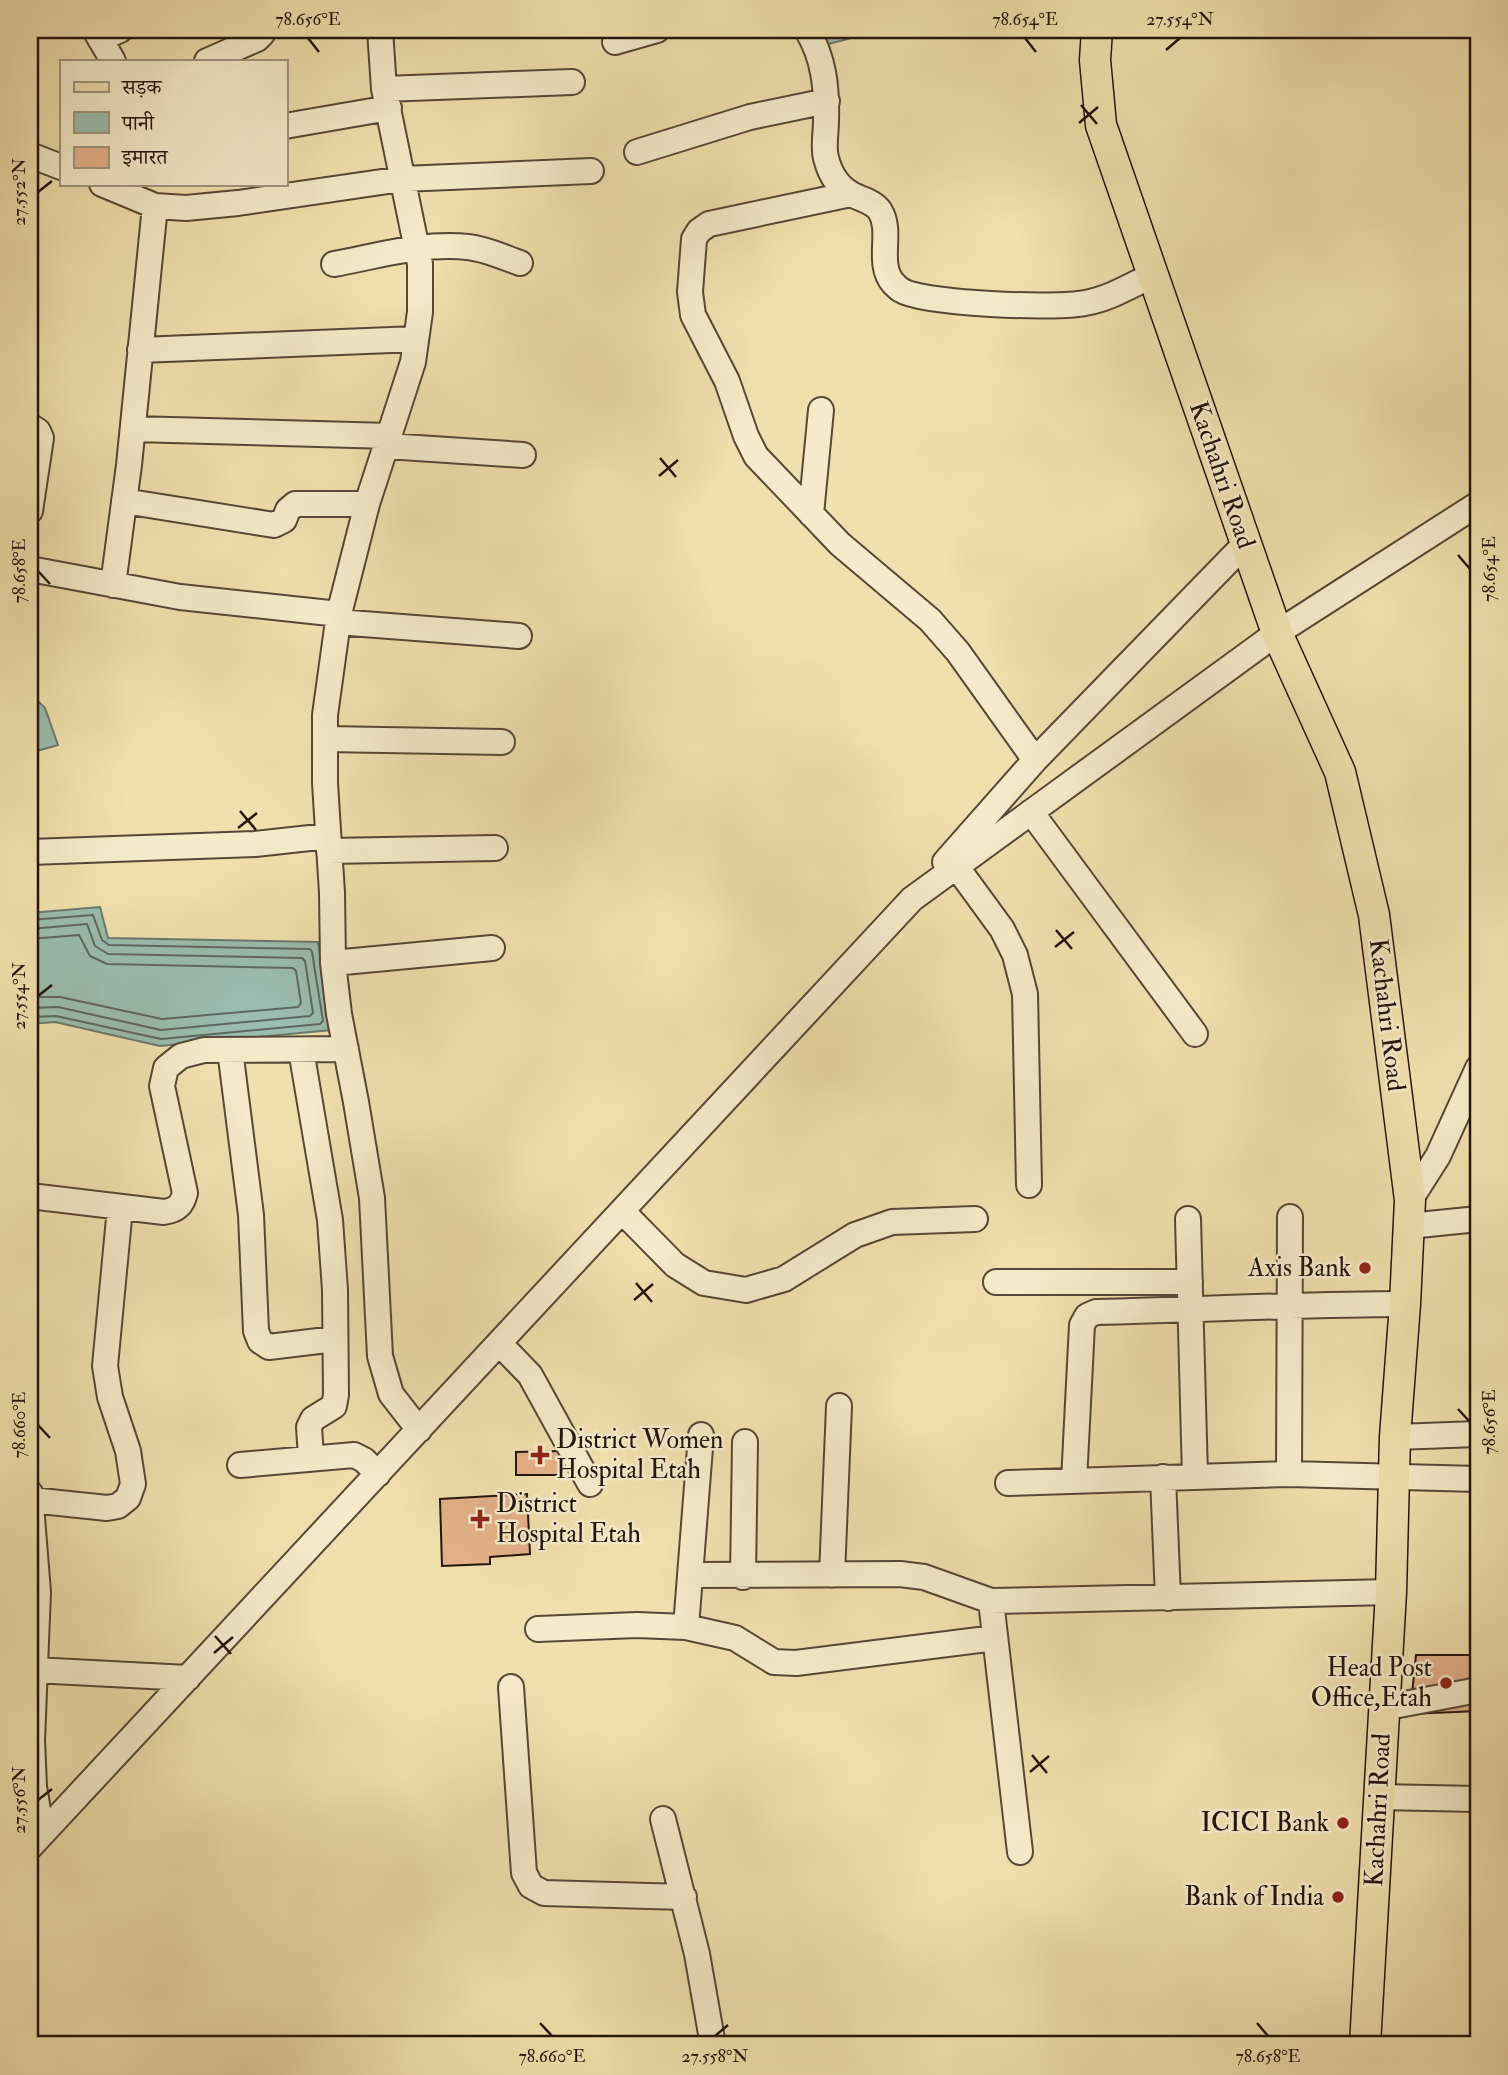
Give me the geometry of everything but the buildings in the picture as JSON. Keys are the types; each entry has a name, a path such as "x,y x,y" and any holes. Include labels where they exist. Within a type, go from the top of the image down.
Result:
{"main road":[{"name":"Kachahri Road","path":"1097,30 1095,60 1101,125 1277,633 1340,772 1374,915 1410,1213 1395,1437 1391,1592 1365,2045"}],"street":[{"path":"209,60 257,39 263,30"},
{"path":"380,30 386,99 418,248 420,312 413,362 367,504 338,618 324,716 333,962 339,1014 372,1198 380,1356 391,1394 419,1430"},
{"path":"615,43 657,30"},
{"path":"807,30 823,67 827,101 825,155 830,171 838,184 874,205 881,213 886,266 891,281 900,290 909,294 954,301 1050,306 1085,303 1121,291 1153,275"},
{"path":"105,33 113,60"},
{"path":"287,125 386,99 572,82"},
{"path":"637,152 750,117 827,101"},
{"path":"30,155 60,167"},
{"path":"129,189 155,206 186,208 238,203 402,178 591,172"},
{"path":"851,194 709,224 699,230 694,239 690,292 693,314 727,381 746,436 756,456 840,544 930,620 958,652 1035,760"},
{"path":"113,585 133,429 155,206"},
{"path":"334,264 418,248 470,247 520,263"},
{"path":"141,350 416,339"},
{"path":"811,514 821,410"},
{"path":"30,426 38,431 41,438 30,510"},
{"path":"133,429 389,441 523,455"},
{"path":"124,501 274,524 284,520 288,510 295,504 367,504"},
{"path":"912,899 1277,633 1478,504"},
{"path":"36,1840 912,899 1035,760 1246,543"},
{"path":"30,569 180,597 338,618 519,636"},
{"path":"325,739 502,742"},
{"path":"1031,812 1195,1034"},
{"path":"30,852 328,843 495,848"},
{"path":"956,866 1002,929 1015,955 1025,994 1029,1185"},
{"path":"333,962 492,948"},
{"path":"30,1196 120,1208 164,1212 174,1210 182,1203 185,1193 162,1086 166,1068 181,1056 204,1050 346,1049"},
{"path":"230,1050 251,1215 256,1331 260,1341 269,1347 335,1339"},
{"path":"301,1050 330,1220 335,1339 334,1406 313,1419 309,1427 311,1458"},
{"path":"1478,1068 1410,1213 1467,1219 1478,1200"},
{"path":"30,1500 107,1508 118,1506 128,1498 133,1484 128,1451 110,1397 105,1366 120,1208"},
{"path":"622,1211 675,1265 704,1283 746,1290 784,1279 855,1236 892,1222 975,1219"},
{"path":"1289,1474 1290,1217"},
{"path":"1188,1219 1195,1476"},
{"path":"996,1282 1191,1283"},
{"path":"1074,1481 1082,1325 1087,1316 1096,1312 1288,1304 1405,1304"},
{"path":"499,1343 530,1376 590,1484"},
{"path":"832,1575 839,1406"},
{"path":"1395,1437 1478,1434"},
{"path":"686,1627 701,1435"},
{"path":"743,1577 745,1442"},
{"path":"240,1465 354,1455 364,1460 378,1474"},
{"path":"1008,1483 1289,1474 1478,1479"},
{"path":"1163,1477 1168,1598"},
{"path":"30,1493 34,1592 32,1740 36,1840"},
{"path":"690,1575 743,1577 900,1574 924,1577 991,1601 1391,1592"},
{"path":"991,1601 1020,1852"},
{"path":"538,1629 637,1625 686,1627 735,1638 775,1662 785,1663 995,1637"},
{"path":"34,1670 188,1678"},
{"path":"511,1687 524,1873 531,1886 544,1893 684,1897"},
{"path":"1383,1708 1478,1690"},
{"path":"1378,1797 1478,1799"},
{"path":"663,1819 697,1954 713,2045"}],"water":[{"path":"820,30 881,30 825,45"},
{"path":"30,693 45,708 58,745 30,753"},
{"path":"100,907 108,938 318,942 332,1030 160,1046 55,1022 30,1024 30,913"}],"place":[{"name":"Axis Bank","path":"1365,1268"},
{"name":"District Women Hospital Etah","path":"540,1455"},
{"name":"District Hospital Etah","path":"480,1519"},
{"name":"Head Post Office,Etah","path":"1446,1683"},
{"name":"ICICI Bank","path":"1343,1823"},
{"name":"Bank of India","path":"1338,1897"}]}
